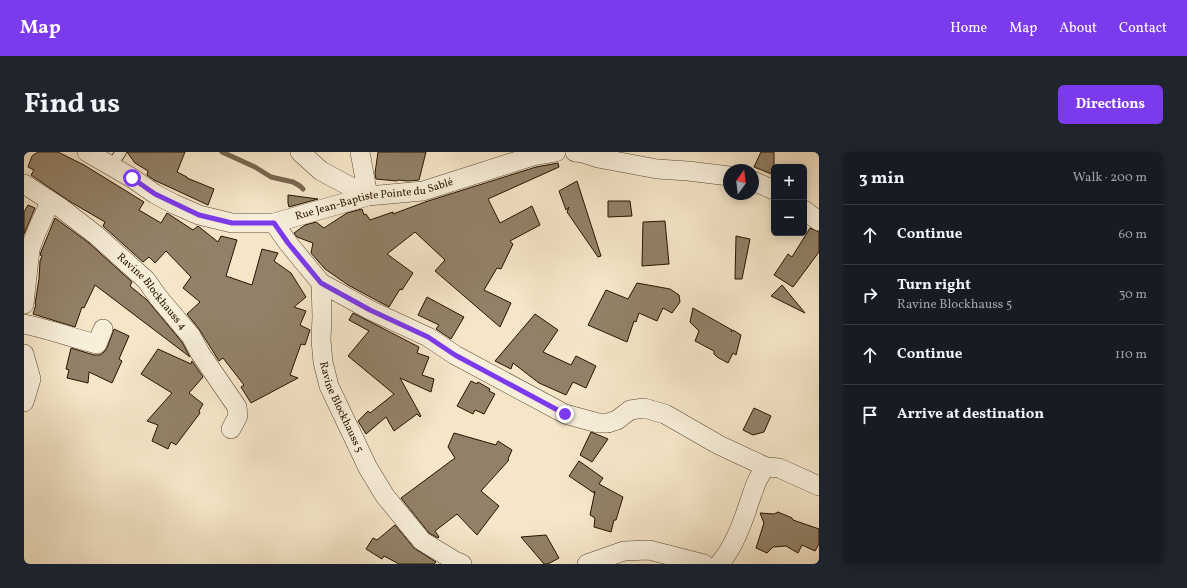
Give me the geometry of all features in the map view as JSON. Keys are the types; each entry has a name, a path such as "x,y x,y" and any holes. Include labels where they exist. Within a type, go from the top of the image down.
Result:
{"street":[{"name":"Rue Jean-Baptiste Pointe du Sablé","path":"87,152 116,159 132,178 155,194 199,215 232,223 274,223 368,196 423,192 533,156 556,152"},
{"path":"300,152 321,171 368,196"},
{"path":"360,152 368,196"},
{"path":"575,152 598,158 657,169 688,170 723,175"},
{"name":"Ravine Blockhauss 4","path":"24,184 96,235 146,280 158,297 191,336 200,353 238,406 238,416 231,429"},
{"path":"759,184 771,189"},
{"path":"24,304 30,249 50,202"},
{"path":"807,212 819,221"},
{"path":"274,223 288,243 321,283 370,310 428,337 455,355 565,414 598,423 608,423 617,420 630,410 644,408 665,414 719,445 766,467 779,468 819,486"},
{"name":"Ravine Blockhauss 5","path":"321,283 322,362 329,386 368,468 385,496 422,541 462,564"},
{"path":"24,324 52,330 69,335 76,339 97,344 103,329"},
{"path":"24,354 31,379 24,402"},
{"path":"719,564 728,552 746,512 759,474 766,467"},
{"path":"587,564 624,551 649,550 704,564"}],"building":[{"path":"38,152 58,152 84,165 144,202 139,210 161,223 167,213 193,230 198,226 218,242 221,236 237,240 226,276 252,285 262,249 278,253 274,261 291,273 306,297 294,307 306,311 300,325 310,330 305,345 301,344 290,375 298,378 251,403 241,387 244,385 223,358 219,361 199,329 187,314 200,302 183,288 191,277 166,251 155,263 149,257 143,262 103,226 105,222 69,201 31,175 34,170 28,167 32,156"},
{"path":"127,152 185,152 177,172 187,178 214,189 208,205 154,180 147,175 148,171 135,163"},
{"path":"378,152 426,152 419,180 397,181 376,179 375,173"},
{"path":"761,152 774,152 774,164 771,164 771,174 759,169 759,164 755,164"},
{"path":"558,163 559,167 488,199 500,223 532,206 540,225 510,241 513,244 501,269 497,268 484,290 511,303 500,327 435,271 445,260 415,232 387,254 413,273 402,290 400,289 389,307 348,285 325,269 311,253 313,243 297,237 294,233 305,225 316,222 324,228 347,213 362,209 364,215 366,214 370,220 393,212 393,214 425,202 536,167"},
{"path":"577,181 601,256 598,257 567,212 569,207 566,210 559,191"},
{"path":"288,195 318,199 289,207"},
{"path":"608,201 630,201 632,216 608,217"},
{"path":"28,205 35,208 24,234 24,212"},
{"path":"55,218 89,243 132,282 130,286 147,300 182,342 190,357 95,285 84,308 82,307 75,327 33,314 36,304 40,261 42,256 40,255"},
{"path":"665,221 669,264 642,266 643,222"},
{"path":"810,228 819,232 819,252 793,287 774,275 788,254 792,257 805,236 807,236"},
{"path":"736,236 750,239 742,279 735,279"},
{"path":"637,283 670,289 679,295 680,302 672,313 663,308 657,321 639,313 636,322 634,321 627,342 588,325 606,290 628,299"},
{"path":"782,285 805,313 771,296"},
{"path":"427,297 464,317 451,339 436,329 439,325 418,315"},
{"path":"693,308 732,330 731,332 733,330 741,335 736,355 733,353 728,363 717,357 714,354 714,351 695,341 699,331 690,322"},
{"path":"353,313 419,347 417,353 429,357 422,375 434,379 431,392 400,378 421,416 420,417 417,414 394,431 386,417 366,434 358,421 368,411 370,413 394,394 348,356 369,331 349,320"},
{"path":"535,314 558,330 543,352 571,365 576,356 596,366 586,388 573,382 566,395 539,383 513,363 511,369 495,361"},
{"path":"114,329 129,336 119,359 122,361 112,383 89,372 88,383 67,378 69,370 66,369 71,348 94,355 100,355 107,348"},
{"path":"158,349 191,364 192,361 203,377 189,393 203,404 199,411 200,413 176,445 171,442 168,449 152,441 158,425 147,421 172,393 141,374"},
{"path":"471,381 477,384 478,382 490,389 489,391 495,394 484,414 475,410 473,414 457,406"},
{"path":"754,408 771,416 764,432 753,435 743,430"},
{"path":"591,432 608,439 592,462 580,455"},
{"path":"454,433 496,445 498,441 512,450 508,459 509,460 481,491 499,506 477,535 457,514 435,531 439,537 438,538 429,533 401,498 455,458 448,447"},
{"path":"579,461 603,478 599,484 623,497 611,532 594,527 595,518 590,515 595,491 594,493 569,476"},
{"path":"778,512 792,518 793,520 819,529 819,544 815,551 802,545 798,553 786,546 773,547 767,553 756,548 764,523 760,513 774,514"},
{"path":"395,525 414,548 436,562 434,564 399,564 384,556 382,559 366,549 373,538 377,540"},
{"path":"546,535 559,558 548,564 544,564 521,537"}],"waterway":[{"path":"222,152 255,167 271,177 293,182 303,189"}],"route":[{"path":"132,178 155,194 199,215 232,223 274,223 288,243 321,283 370,310 428,337 455,355 565,414"}]}
